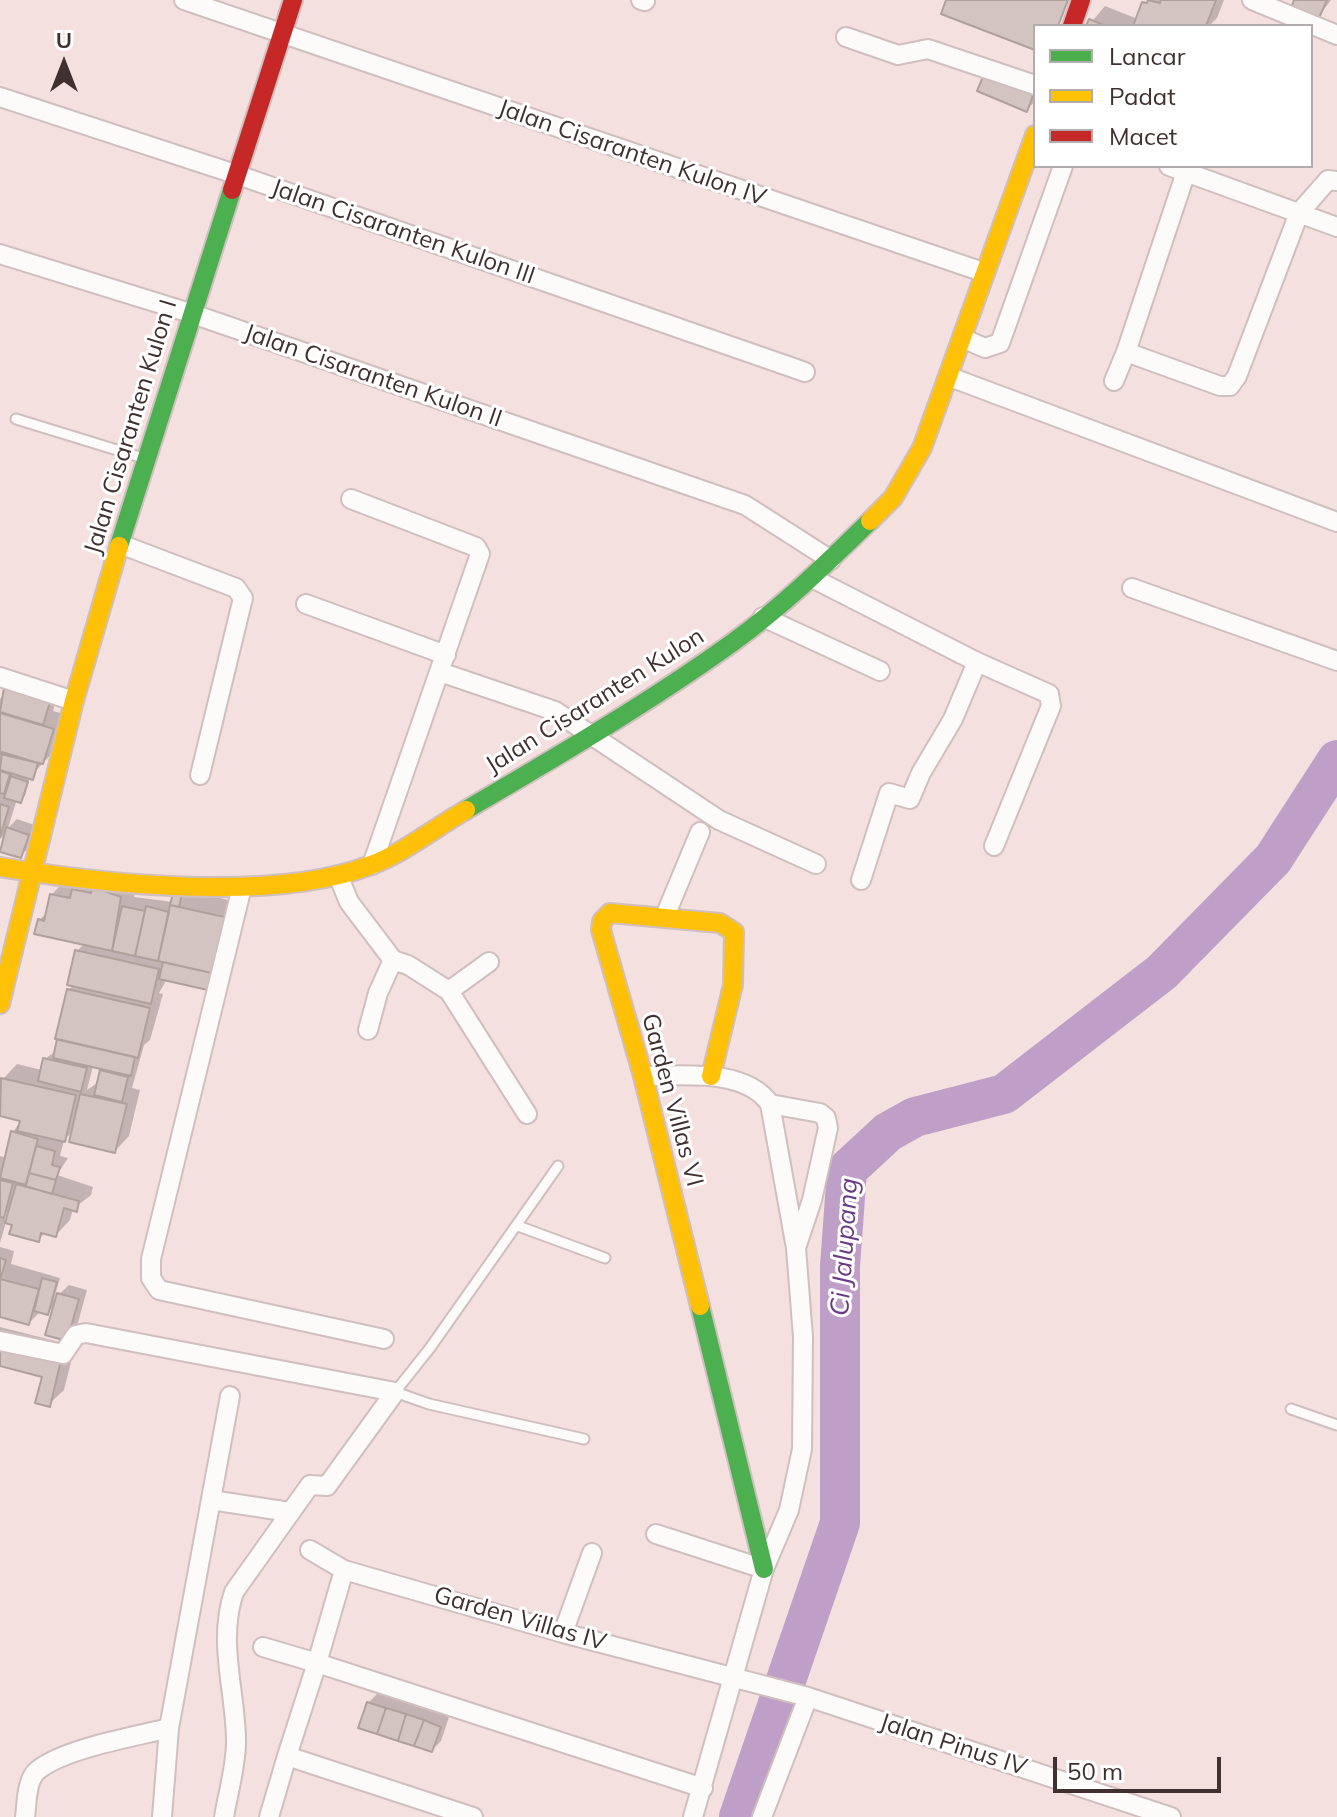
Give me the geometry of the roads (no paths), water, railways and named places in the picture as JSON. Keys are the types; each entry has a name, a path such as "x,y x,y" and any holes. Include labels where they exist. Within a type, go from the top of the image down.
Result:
{"street":[{"name":"Jalan Cisaranten Kulon IV","path":"184,0 983,272"},
{"name":"Jalan Cisaranten Kulon I","path":"31,872 74,701 120,544 190,313 238,175 293,0"},
{"path":"1073,24 1081,0"},
{"path":"1252,0 1310,24"},
{"path":"1313,25 1337,35"},
{"path":"846,37 898,55 928,49 1033,84"},
{"name":"Jalan Cisaranten Kulon III","path":"0,97 238,175 805,372"},
{"name":"Jalan Cisaranten Kulon","path":"0,867 31,872 242,887 338,875 372,865 593,735 733,642 812,578 893,498 922,448 950,377 983,272 1033,140"},
{"path":"962,338 985,348 1000,343 1062,168"},
{"path":"1114,381 1126,352 1177,169 1337,227"},
{"path":"1126,352 1220,386 1230,386 1237,376 1299,213 1328,180 1337,181"},
{"name":"Jalan Cisaranten Kulon II","path":"0,254 190,313 745,505 831,560"},
{"path":"950,377 1337,522"},
{"path":"351,499 476,547 480,554 372,865"},
{"path":"120,544 236,588 243,598 200,775"},
{"path":"812,578 977,662 1049,694 1051,700 994,846"},
{"path":"1132,588 1337,661"},
{"path":"306,604 555,711 719,820 816,864"},
{"path":"763,617 880,671"},
{"path":"861,880 889,793 910,799 921,773 953,719 977,662"},
{"path":"0,677 74,701"},
{"path":"665,916 700,832"},
{"path":"0,1004 31,872"},
{"path":"338,875 349,902 393,960 408,965 449,991 527,1114"},
{"path":"242,887 151,1259 151,1278 159,1290 384,1339"},
{"name":"Garden Villas VI","path":"711,1076 733,985 734,932 720,923 610,913 602,921 601,930 643,1076 764,1569"},
{"path":"368,1030 378,993 393,960"},
{"path":"449,991 489,962"},
{"path":"643,1076 711,1076 760,1091 770,1104 796,1248 803,1337 802,1449 789,1510 764,1569 741,1678 693,1817"},
{"path":"770,1104 820,1113 826,1118 828,1128 812,1200 796,1248"},
{"path":"0,1341 63,1354 76,1335 86,1333 395,1392 327,1486 310,1485 234,1592 230,1606 227,1658 236,1747 224,1817"},
{"path":"162,1817 169,1728 230,1396"},
{"path":"211,1500 290,1512"},
{"path":"656,1534 764,1569"},
{"name":"Garden Villas IV","path":"310,1550 344,1570 563,1633 741,1678"},
{"path":"563,1633 592,1553"},
{"path":"269,1817 344,1570"},
{"path":"263,1647 703,1788"},
{"name":"Jalan Pinus IV","path":"741,1678 1171,1817"},
{"path":"762,1817 803,1696"},
{"path":"25,1817 31,1779 38,1770 87,1749 169,1728"},
{"path":"287,1756 473,1817"}],"lane":[{"path":"16,419 146,459"},
{"path":"558,1166 518,1226 395,1392 429,1404 584,1439"},
{"path":"518,1226 605,1258"},
{"path":"1291,1409 1337,1425"}],"waterway":[{"name":"Ci Jalupang","path":"739,1817 840,1523 840,1266 847,1170 888,1132 915,1117 1004,1094 1162,972 1273,859 1337,760"}]}
